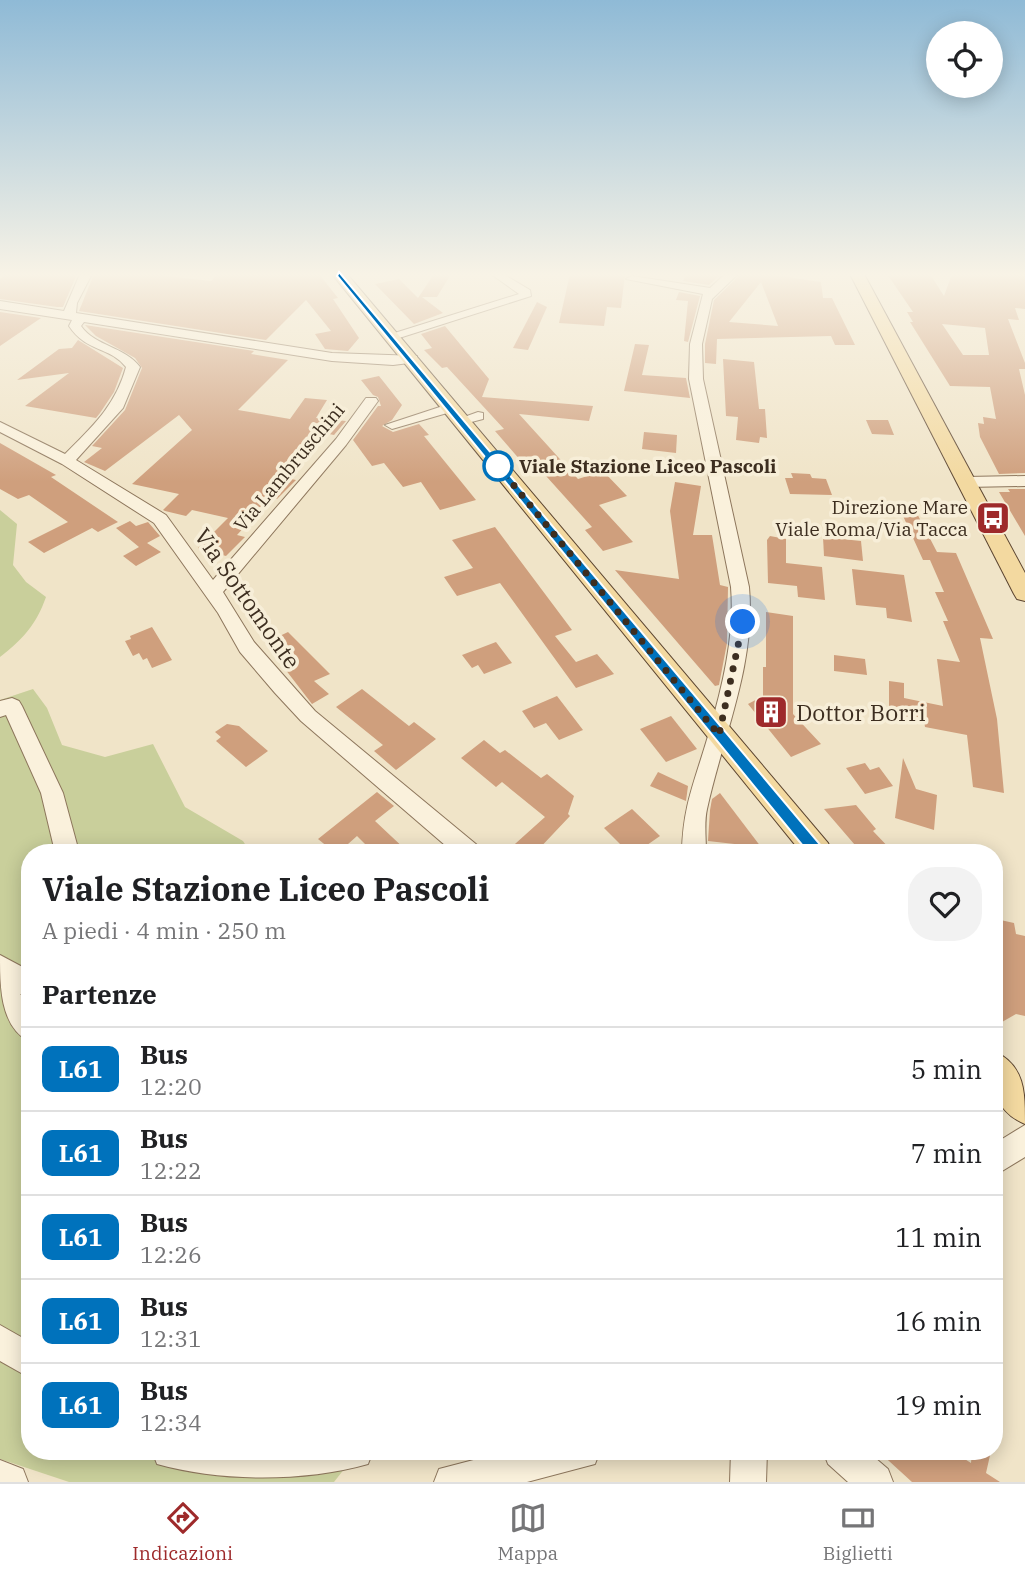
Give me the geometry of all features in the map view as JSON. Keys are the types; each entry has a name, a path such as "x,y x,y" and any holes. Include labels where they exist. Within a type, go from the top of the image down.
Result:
{"main road":[{"path":"398,343 458,409 719,735 811,844"},
{"path":"893,343 1025,594"},
{"path":"1003,1079 1025,1106"}],"street":[{"path":"67,461 118,408 129,386 133,367 126,357 91,343"},
{"path":"241,343 340,358 412,359"},
{"path":"694,844 695,811 719,735 743,622 740,587 696,379 696,343"},
{"name":"Via Lambruschini","path":"213,592 341,442 370,401"},
{"path":"391,425 458,409"},
{"name":"Via Sottomonte","path":"0,426 67,461 160,519 213,592 247,647 308,716 460,844"},
{"path":"965,482 1025,481"},
{"path":"0,709 12,706 52,793 64,844"},
{"path":"0,967 21,980"},
{"path":"0,989 21,1016"},
{"path":"1003,1155 1025,1140"},
{"path":"0,1342 21,1355"},
{"path":"214,1460 249,1467 324,1460"},
{"path":"452,1482 544,1460"},
{"path":"851,1460 875,1482"},
{"path":"0,1478 10,1482"}],"green space":[{"path":"0,510 17,524 13,565 26,582 46,597 28,631 0,657"},
{"path":"33,689 47,708 62,745 105,757 153,744 185,807 245,844 21,844 21,1460 345,1460 345,1468 334,1482 69,1482 0,1459 0,700"}],"building":[{"path":"76,343 83,343 123,368 114,392 96,418 25,406 69,373 17,380 59,349 72,348"},
{"path":"109,343 203,343 254,351 251,354 288,360 238,410 290,419 305,398 327,400 316,418 346,421 334,435 324,433 286,478 296,480 277,499 271,498 237,535 245,537 226,556 198,548 228,518 192,510 186,516 165,511 163,510 179,494 132,484 192,430 179,415 105,471 84,462 102,448 92,446 125,410 142,368 135,358"},
{"path":"321,343 355,343 348,351 325,349"},
{"path":"428,343 459,343 489,379 482,397 593,406 589,421 519,414 578,479 603,471 627,496 599,505 633,542 603,551 585,530 592,527 537,466 528,469 495,431 504,429 447,367 442,368 424,350 432,348"},
{"path":"516,343 531,343 528,350 513,348"},
{"path":"717,343 716,364 705,363 705,344"},
{"path":"834,343 855,345 835,345"},
{"path":"923,343 955,343 963,355 989,355 987,343 1017,343 1025,363 1025,369 1019,369 1025,395 1025,473 999,474 980,437 978,423 984,424 983,417 996,419 990,387 950,386"},
{"path":"635,344 649,345 642,375 686,378 690,398 624,391"},
{"path":"723,359 754,362 759,409 765,409 767,438 760,437 759,443 736,440 738,417 726,416"},
{"path":"379,376 402,405 392,420 382,426 393,432 419,424 429,435 424,436 476,500 440,510 421,482 403,487 384,463 372,466 353,440 378,406 381,406 378,397 373,395 361,380"},
{"path":"866,420 888,420 894,435 872,434"},
{"path":"644,432 677,435 676,453 642,449"},
{"path":"0,443 56,475 51,477 118,522 98,532 92,528 44,553 28,542 68,522 29,495 18,499 0,489"},
{"path":"791,473 810,474 812,478 826,479 832,495 790,494 785,478 793,478"},
{"path":"675,482 701,486 693,535 712,535 720,585 728,587 727,643 719,685 715,686 615,570 679,579 670,511"},
{"path":"1008,489 1025,489 1025,536 999,492 1010,492"},
{"path":"911,502 937,552 956,553 993,639 980,638 997,719 1004,793 973,787 967,735 925,727 924,720 889,713 889,681 904,683 904,698 943,706 937,659 960,662 943,621 948,621 935,592 944,592 930,560 923,560 899,507"},
{"path":"130,521 136,526 148,522 160,536 147,543 161,552 136,566 123,556 139,547 116,528"},
{"path":"495,527 572,630 555,636 576,662 597,654 614,674 576,688 500,583 457,596 444,577 473,568 452,540"},
{"path":"770,536 786,539 786,563 822,567 825,600 798,597 797,586 768,583 767,540"},
{"path":"823,537 861,541 863,561 824,556"},
{"path":"852,569 904,575 912,622 887,618 886,608 856,605"},
{"path":"766,612 793,616 793,714 821,744 791,757 748,704 763,696"},
{"path":"152,627 172,660 152,668 147,658 143,660 139,653 133,656 125,641 131,639 130,636"},
{"path":"288,632 330,674 314,681 329,694 312,704 265,643"},
{"path":"496,642 512,663 484,674 478,665 472,668 462,655"},
{"path":"834,655 865,659 867,675 834,671"},
{"path":"362,689 409,726 414,722 436,739 396,770 374,751 383,745 336,707"},
{"path":"557,696 583,730 559,740 546,723 534,728 522,711"},
{"path":"671,716 697,749 666,762 640,729"},
{"path":"227,724 239,726 268,751 246,767 216,741 221,737 215,732"},
{"path":"484,740 500,753 505,750 541,778 547,774 574,796 568,814 570,816 544,844 515,844 545,817 502,782 496,787 461,758"},
{"path":"903,758 916,789 937,795 934,830 895,818"},
{"path":"865,763 870,770 879,767 893,786 865,794 846,768"},
{"path":"658,772 688,786 686,801 650,786"},
{"path":"377,792 394,806 375,821 399,844 365,844 357,836 348,844 324,844 318,839"},
{"path":"720,793 759,844 708,841 712,799"},
{"path":"856,805 885,844 854,844 824,809"},
{"path":"632,809 660,836 648,844 620,844 604,828"},
{"path":"1003,921 1014,923 1016,934 1025,936 1025,1016 1016,1014 1003,1021"},
{"path":"888,1460 966,1460 971,1463 971,1460 989,1460 986,1473 1000,1482 912,1482"}],"bus line":[{"name":"L61","path":"398,343 811,844"}],"place":[{"name":"Viale Stazione Liceo Pascoli","path":"498,466"},
{"name":"Direzione Mare Viale Roma/Via Tacca","path":"993,518"},
{"name":"Dottor Borri","path":"771,712"}],"route":[{"path":"498,466 719,735 743,622"}]}
